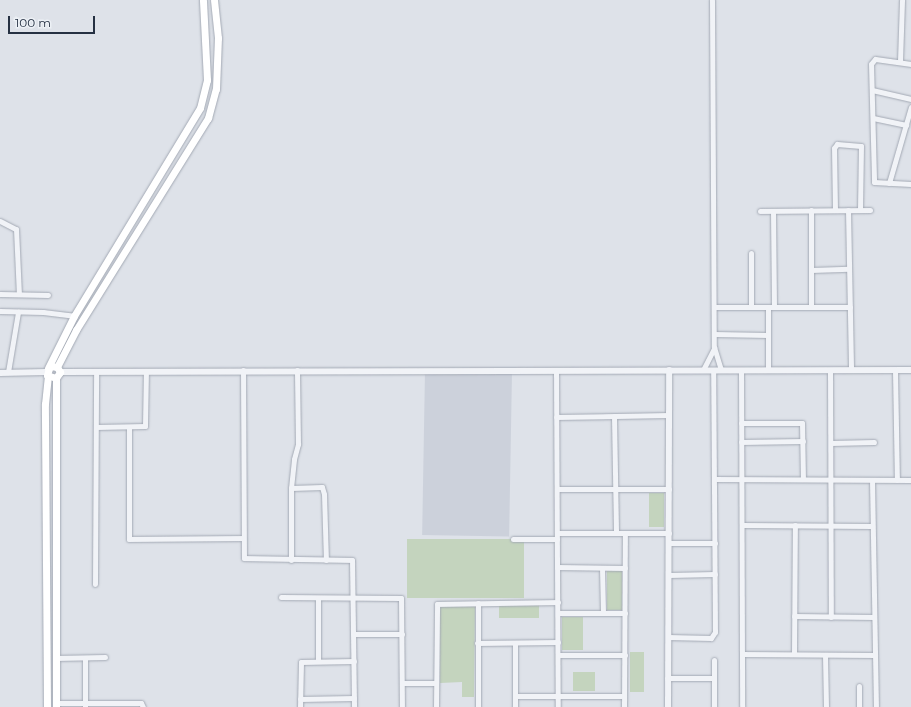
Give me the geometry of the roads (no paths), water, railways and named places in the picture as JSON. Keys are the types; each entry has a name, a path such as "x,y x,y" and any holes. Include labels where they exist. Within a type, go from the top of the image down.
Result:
{"main road":[{"path":"47,707 45,404 47,372 74,316 200,108 207,80 203,0"},
{"path":"56,705 58,372 76,330 208,118 216,89 218,38 214,0"},
{"path":"47,372 52,365 58,372"},
{"path":"47,372 58,372"}],"street":[{"path":"712,0 714,347 721,370"},
{"path":"900,61 902,0"},
{"path":"911,64 900,61 872,61 874,182 911,184"},
{"path":"872,90 911,99"},
{"path":"889,183 911,107"},
{"path":"873,118 906,125"},
{"path":"835,210 834,148 837,144 861,146 860,210"},
{"path":"811,210 811,307"},
{"path":"848,210 851,370"},
{"path":"760,211 870,210"},
{"path":"773,211 774,307"},
{"path":"0,221 16,229 19,294"},
{"path":"751,253 751,307"},
{"path":"811,270 849,269"},
{"path":"0,294 48,294"},
{"path":"714,307 850,307"},
{"path":"768,307 768,370"},
{"path":"0,311 74,316"},
{"path":"8,372 18,312"},
{"path":"714,334 768,334"},
{"path":"703,370 714,347"},
{"path":"58,372 243,370 911,370"},
{"path":"243,370 244,558 246,560 352,560 354,707"},
{"path":"291,560 291,488 294,459 298,444 297,370"},
{"path":"668,370 668,707"},
{"path":"668,638 714,636 714,370"},
{"path":"741,370 742,707"},
{"path":"830,370 832,525 831,617"},
{"path":"895,370 897,480"},
{"path":"96,427 146,426 146,371"},
{"path":"556,371 558,707"},
{"path":"0,372 47,372"},
{"path":"95,584 96,372"},
{"path":"556,417 669,415"},
{"path":"614,416 616,533"},
{"path":"741,423 802,423 803,480"},
{"path":"129,427 130,539 243,538"},
{"path":"741,442 803,441"},
{"path":"830,443 874,442"},
{"path":"714,479 911,480"},
{"path":"872,480 876,707"},
{"path":"291,488 324,490 326,560"},
{"path":"557,489 669,489"},
{"path":"742,525 872,526"},
{"path":"794,654 795,525"},
{"path":"513,539 616,533 669,533"},
{"path":"624,707 625,533"},
{"path":"669,543 715,543"},
{"path":"557,567 625,568"},
{"path":"602,568 603,613"},
{"path":"669,575 715,574"},
{"path":"281,597 401,598 402,707"},
{"path":"318,598 318,661"},
{"path":"436,707 435,606 439,603 558,602"},
{"path":"478,603 478,707"},
{"path":"558,613 625,613"},
{"path":"794,616 874,617"},
{"path":"353,634 402,634"},
{"path":"477,643 558,642"},
{"path":"516,643 516,707"},
{"path":"742,654 875,655"},
{"path":"558,655 625,655"},
{"path":"825,655 826,707"},
{"path":"56,658 105,657"},
{"path":"85,658 85,705"},
{"path":"714,660 714,707"},
{"path":"300,707 300,664 302,662 354,661"},
{"path":"667,678 714,678"},
{"path":"402,683 436,683"},
{"path":"859,686 859,707"},
{"path":"515,696 624,696"},
{"path":"300,699 354,698"},
{"path":"56,705 141,703 143,707"}]}
